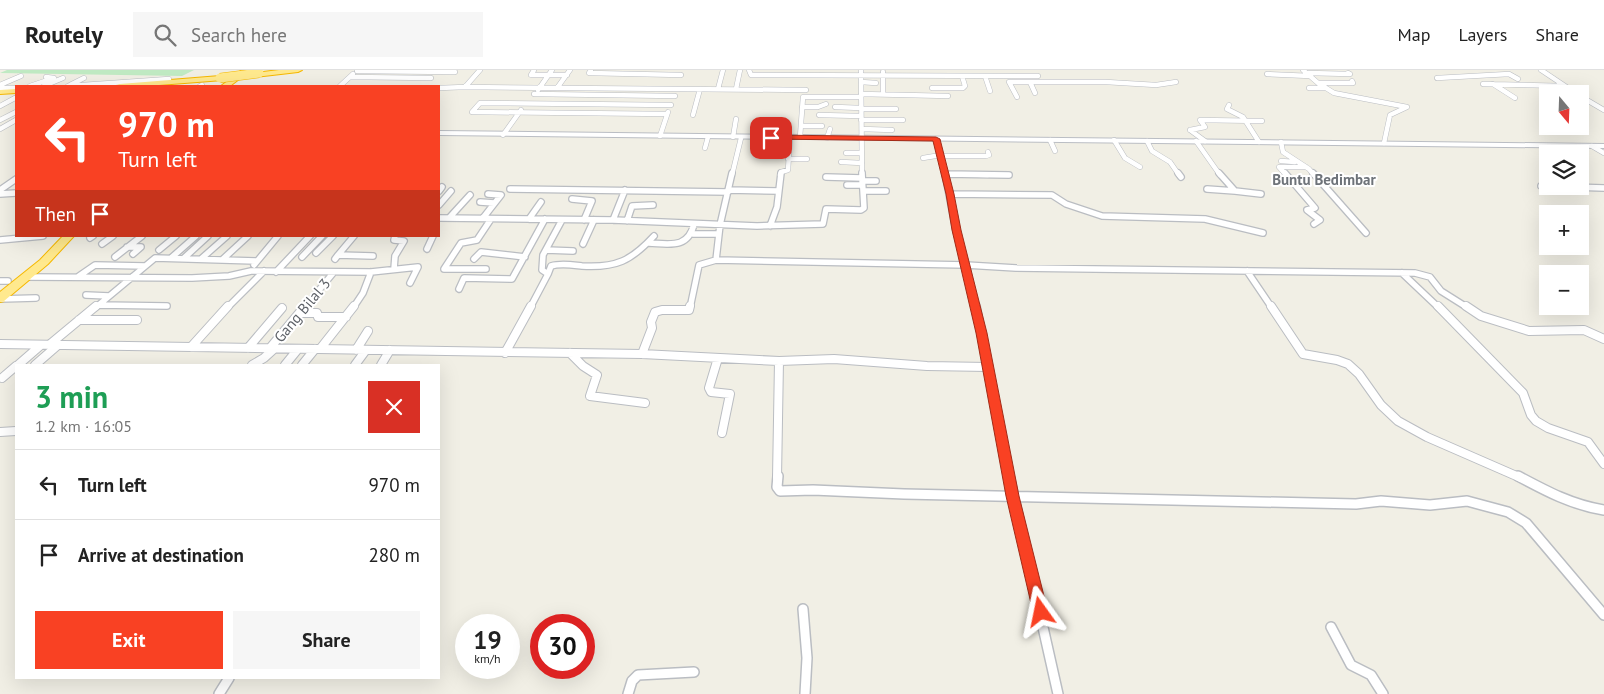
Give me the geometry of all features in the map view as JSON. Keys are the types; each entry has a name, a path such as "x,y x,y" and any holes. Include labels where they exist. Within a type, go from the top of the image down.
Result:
{"highway":[{"path":"140,85 221,81 246,70"},
{"path":"160,85 221,81 255,73 285,70"},
{"path":"233,85 255,73 298,70"},
{"path":"0,90 15,94"},
{"path":"3,283 35,259 57,237"},
{"path":"0,299 68,237"}],"street":[{"path":"341,85 357,70 456,72"},
{"path":"463,87 480,70"},
{"path":"534,70 531,75 569,72"},
{"path":"591,70 589,73 682,72 660,136"},
{"path":"718,89 723,70"},
{"path":"736,89 740,70"},
{"path":"748,70 749,74 767,72 807,74 883,72 963,76 1038,76"},
{"path":"932,88 964,88 963,70"},
{"path":"1024,70 1027,76"},
{"path":"1477,70 1504,84"},
{"path":"1541,70 1563,85"},
{"path":"503,134 550,72"},
{"path":"557,88 569,72"},
{"path":"443,218 613,220 770,226 823,224 825,209 863,210 861,72"},
{"path":"883,72 883,94"},
{"path":"1307,73 1318,83 1340,94 1376,98 1408,108 1390,115 1387,143"},
{"path":"1267,74 1350,74 1348,73"},
{"path":"800,138 807,74"},
{"path":"1437,78 1441,76 1510,74 1517,81 1525,84 1544,85"},
{"path":"0,90 21,76"},
{"path":"985,76 990,91"},
{"path":"1007,76 1017,97"},
{"path":"33,85 54,78 46,77"},
{"path":"350,77 431,78"},
{"path":"1502,77 1508,82 1517,81"},
{"path":"23,85 37,78"},
{"path":"46,85 63,78"},
{"path":"70,85 84,78"},
{"path":"62,85 75,79"},
{"path":"93,85 169,79"},
{"path":"1318,83 1353,83 1352,81"},
{"path":"1483,84 1504,84 1517,81"},
{"path":"861,82 876,82"},
{"path":"1009,82 1176,84"},
{"path":"1030,82 1035,93"},
{"path":"614,84 677,85 700,89 806,90"},
{"path":"1493,84 1515,98"},
{"path":"1525,84 1533,91"},
{"path":"442,88 677,85"},
{"path":"1309,88 1326,88"},
{"path":"693,115 700,89"},
{"path":"0,98 15,94"},
{"path":"534,94 675,96"},
{"path":"861,96 883,94 948,96"},
{"path":"1340,94 1341,100"},
{"path":"0,106 15,95"},
{"path":"803,97 861,96 900,98"},
{"path":"1589,101 1604,110"},
{"path":"667,114 472,112 480,103 671,105"},
{"path":"802,108 818,107 826,104"},
{"path":"1229,105 1226,109 1235,110 1248,121 1259,142"},
{"path":"835,107 903,120"},
{"path":"819,115 896,109"},
{"path":"0,116 15,110"},
{"path":"0,120 15,110"},
{"path":"861,113 869,112"},
{"path":"733,137 736,119"},
{"path":"0,128 15,120"},
{"path":"1205,142 1190,130 1205,127 1200,120 1262,121"},
{"path":"801,126 822,126"},
{"path":"0,128 15,128"},
{"path":"827,138 830,129"},
{"path":"862,129 892,130"},
{"path":"440,133 708,136 771,141 790,138 862,138 1604,146"},
{"path":"704,148 708,136"},
{"path":"716,260 718,234 741,138"},
{"path":"770,226 777,207 781,172 788,170 787,157 790,138"},
{"path":"936,139 950,194 956,230 982,333 1013,496 1029,558 1058,694"},
{"path":"1050,140 1055,151"},
{"path":"1114,140 1125,158 1140,167"},
{"path":"1147,141 1152,151 1170,162 1181,177"},
{"path":"1196,141 1234,191"},
{"path":"1281,142 1281,151 1306,167 1366,233"},
{"path":"1592,146 1604,154"},
{"path":"787,157 796,152"},
{"path":"848,152 861,152"},
{"path":"923,158 941,155 986,156 989,155 988,152"},
{"path":"787,157 807,159"},
{"path":"1281,161 1297,162"},
{"path":"842,162 862,163"},
{"path":"1306,167 1279,167 1315,208 1307,210 1320,220 1314,224"},
{"path":"945,174 1009,175"},
{"path":"826,178 886,191"},
{"path":"0,190 15,180"},
{"path":"847,185 862,186 876,181"},
{"path":"855,196 862,186"},
{"path":"1589,188 1604,188"},
{"path":"1207,189 1261,194"},
{"path":"613,220 625,190"},
{"path":"488,194 505,192 625,190 778,191"},
{"path":"440,204 451,191"},
{"path":"483,218 505,192"},
{"path":"0,194 15,193"},
{"path":"950,194 1052,195 1066,204 1102,216 1205,219 1263,233"},
{"path":"443,218 470,195"},
{"path":"572,199 592,201 584,220"},
{"path":"480,202 494,203"},
{"path":"529,219 541,202"},
{"path":"627,221 632,206 652,205"},
{"path":"486,269 444,269 461,243 477,240 491,219"},
{"path":"464,278 510,280 516,275 545,219"},
{"path":"548,274 543,272 543,257 562,220"},
{"path":"583,244 594,220"},
{"path":"649,243 678,243 688,240 693,234 694,224"},
{"path":"693,234 718,234"},
{"path":"505,353 538,294 551,266 558,264 608,266 623,263 636,256 654,236"},
{"path":"0,240 32,237"},
{"path":"102,244 112,237"},
{"path":"115,257 141,237"},
{"path":"159,250 175,237"},
{"path":"171,258 195,237"},
{"path":"184,258 207,237"},
{"path":"202,258 226,237"},
{"path":"223,259 247,237"},
{"path":"251,271 262,253 277,237"},
{"path":"276,272 309,237"},
{"path":"314,251 321,237"},
{"path":"302,257 314,251 332,237"},
{"path":"353,237 337,257 373,256"},
{"path":"392,270 395,256 404,241 394,240 396,237"},
{"path":"427,249 433,237"},
{"path":"127,247 141,247 133,254"},
{"path":"298,247 314,251"},
{"path":"546,250 573,251"},
{"path":"474,258 481,252 525,257"},
{"path":"20,364 79,320 156,258 256,261"},
{"path":"642,354 652,328 651,322 656,312 662,310 689,310 696,285 698,265 716,260 966,265 1016,268 1402,273 1430,277 1435,280 1441,291 1461,305 1481,316 1502,324 1534,332 1584,330 1603,338"},
{"path":"79,276 94,265 145,266"},
{"path":"26,277 211,278 251,271 371,272 418,267 410,283"},
{"path":"459,289 469,269"},
{"path":"191,347 221,313 264,271"},
{"name":"Gang Bilal 3","path":"254,364 264,358 334,272"},
{"path":"303,364 346,317 370,279 371,272"},
{"path":"1247,272 1304,354 1316,358 1338,360 1350,365 1361,376 1386,410 1405,424 1461,453 1504,469 1555,496 1584,507 1604,510"},
{"path":"1402,273 1434,302 1523,393 1528,401 1530,416 1536,422 1590,443 1604,464"},
{"path":"86,295 109,296"},
{"path":"0,299 36,298"},
{"path":"98,305 167,306"},
{"path":"248,348 282,308"},
{"path":"300,313 317,313 318,317 346,317"},
{"path":"79,320 137,320"},
{"path":"356,350 368,331"},
{"path":"0,351 4,344 272,348 642,354 778,360 834,359 927,366 988,367"},
{"path":"36,364 58,345"},
{"path":"286,364 298,349"},
{"path":"356,364 366,350"},
{"path":"382,364 390,350"},
{"path":"570,354 583,366 598,375 590,396 645,403"},
{"path":"718,358 709,388 711,392 730,394 722,433"},
{"path":"778,360 777,489 787,491 813,490 904,494 1356,504 1381,501 1430,505 1467,501 1508,512 1526,523 1604,615"},
{"path":"2,378 15,368"},
{"path":"0,432 15,431"},
{"path":"803,609 807,658 805,694"},
{"path":"1331,628 1351,665 1371,674 1383,694"},
{"path":"628,694 632,681 638,675 694,672"},
{"path":"219,694 228,679"}],"green space":[{"path":"7,70 194,70 182,76 0,73"}],"district":[{"name":"Buntu Bedimbar","path":"1324,179"}],"route":[{"path":"771,138 936,139 950,194 956,230 982,333 1013,496 1041,612"}]}
